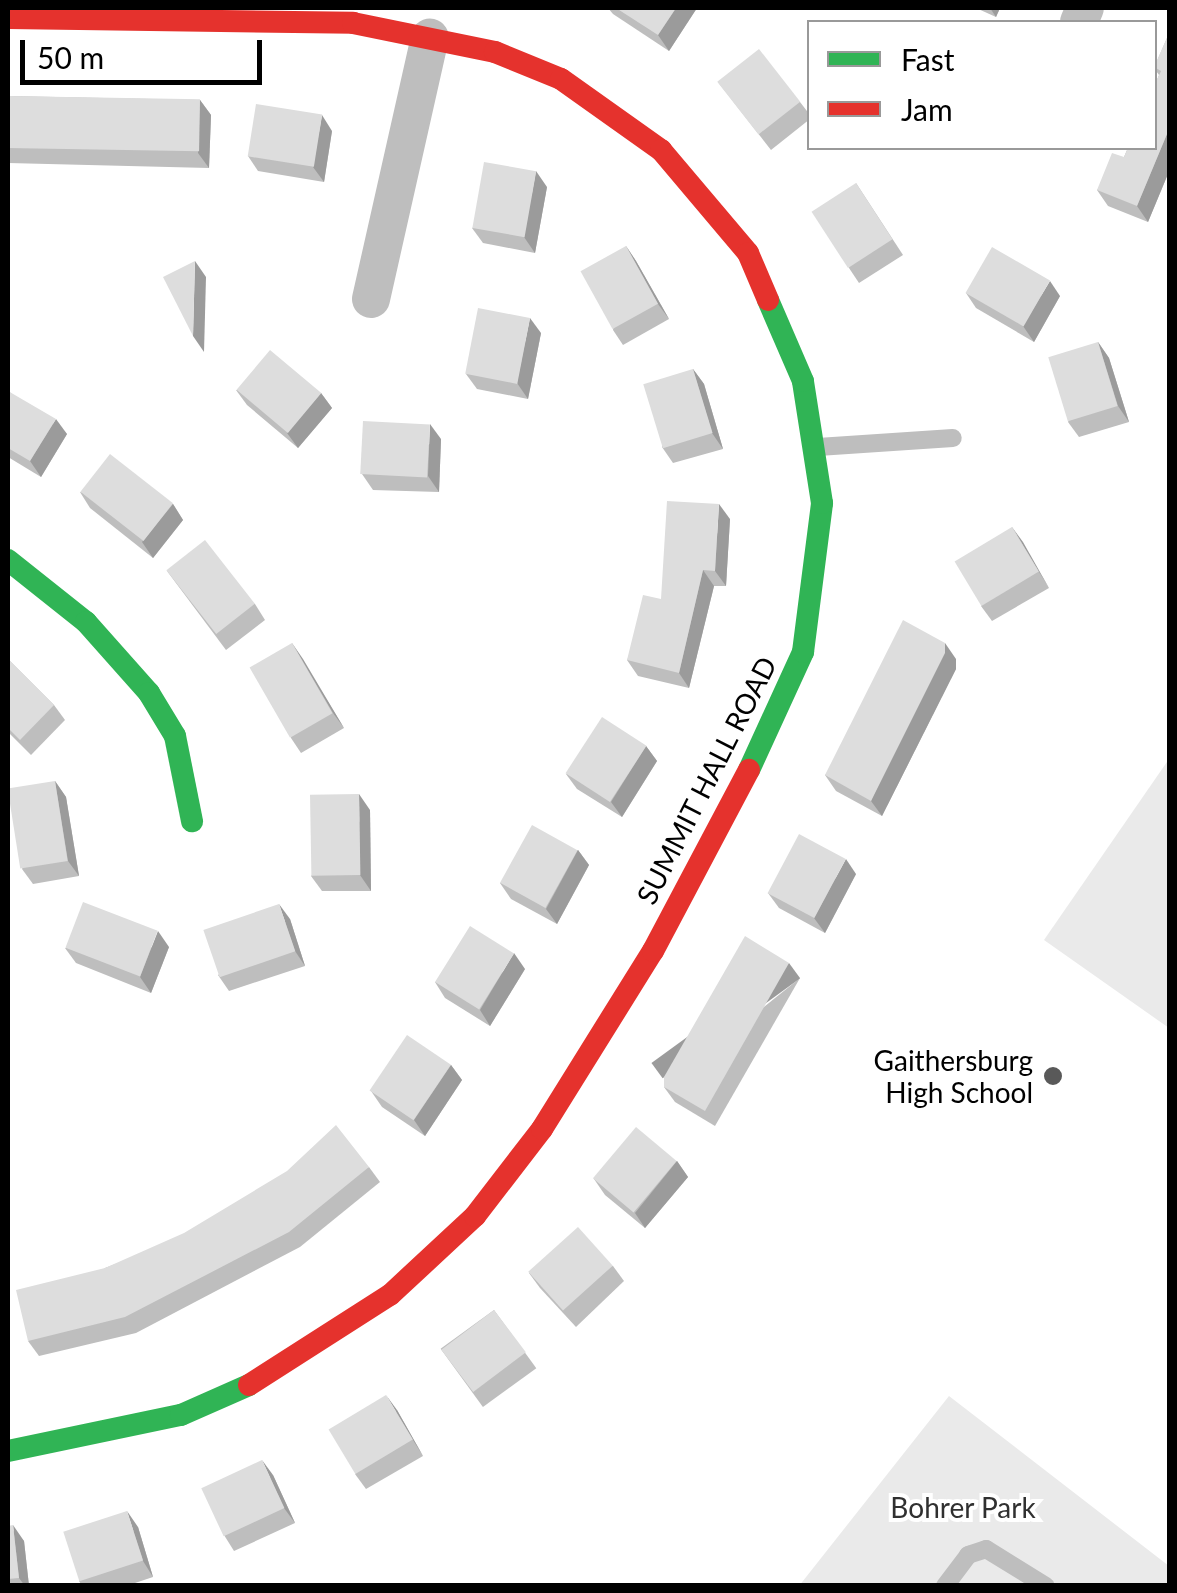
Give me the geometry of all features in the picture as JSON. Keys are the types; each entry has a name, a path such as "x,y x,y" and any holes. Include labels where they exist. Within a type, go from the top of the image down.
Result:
{"street":[{"name":"SUMMIT HALL ROAD","path":"8,18 353,23 430,38 561,79 706,195 781,319 818,447 815,582 803,652 774,723 653,951 542,1128 475,1216 321,1346 245,1387 181,1414 8,1452"},
{"path":"371,299 430,38"},
{"path":"8,560 86,622 149,694 174,736 192,821"}],"lane":[{"path":"818,447 953,438"},
{"path":"945,1586 964,1558 986,1549 1046,1586"}],"green space":[{"path":"1169,759 1169,1028 1044,940"},
{"name":"Bohrer Park","path":"949,1396 1169,1566 1169,1585 799,1586"}],"building":[{"path":"616,8 676,8 658,35"},
{"path":"1170,31 1170,135 1167,134 1137,206 1097,190 1112,153 1124,157 1127,150 1157,150 1157,80 1161,71 1157,60"},
{"path":"759,49 800,102 758,134 717,82"},
{"path":"8,96 200,99 199,151 8,148"},
{"path":"256,104 322,114 314,167 248,156"},
{"path":"484,162 536,171 525,237 472,228"},
{"path":"856,183 892,239 848,268 812,212"},
{"path":"626,246 658,304 613,329 581,271"},
{"path":"992,247 1050,280 1024,326 966,293"},
{"path":"195,261 193,336 163,277"},
{"path":"478,308 530,318 517,384 465,374"},
{"path":"1098,342 1118,406 1068,421 1048,357"},
{"path":"270,350 321,393 288,433 237,390"},
{"path":"693,369 713,433 663,448 643,384"},
{"path":"8,391 56,419 30,461 8,448"},
{"path":"363,421 430,425 427,477 360,474"},
{"path":"110,454 173,503 143,541 80,492"},
{"path":"667,501 719,504 715,571 703,570 679,673 627,660 643,595 661,599"},
{"path":"1012,527 1039,572 981,606 955,562"},
{"path":"205,540 255,604 216,634 166,570"},
{"path":"903,620 945,643 945,653 871,801 825,775"},
{"path":"292,643 332,713 290,738 250,668"},
{"path":"8,659 54,705 20,740 8,728"},
{"path":"602,717 646,746 610,802 566,773"},
{"path":"55,781 68,861 20,869 8,788"},
{"path":"359,794 360,875 311,876 310,795"},
{"path":"532,825 577,850 545,908 500,883"},
{"path":"799,834 846,859 814,918 768,893"},
{"path":"83,902 158,931 140,976 65,948"},
{"path":"279,904 295,951 220,977 203,930"},
{"path":"470,926 514,954 479,1010 435,982"},
{"path":"745,936 789,963 705,1111 664,1087 664,1077"},
{"path":"407,1035 451,1065 413,1120 370,1091"},
{"path":"336,1125 369,1167 289,1232 125,1317 28,1341 16,1290 105,1268 184,1233 287,1171"},
{"path":"636,1127 677,1161 634,1212 593,1178"},
{"path":"578,1227 613,1266 563,1310 528,1272"},
{"path":"494,1310 526,1352 473,1392 441,1350"},
{"path":"386,1395 413,1440 355,1474 329,1430"},
{"path":"262,1460 284,1508 224,1536 201,1488"},
{"path":"127,1511 143,1560 79,1581 63,1532"},
{"path":"13,1525 19,1578 8,1579 8,1526"}],"traffic: fast":[{"path":"749,770 803,652 822,503 803,381 768,300"},
{"path":"8,560 86,622 149,693 175,736 192,821"},
{"path":"8,1451 181,1415 249,1385"}],"traffic: jam":[{"path":"8,18 353,23 495,52 561,79 661,150 748,253 768,300"},
{"path":"249,1385 390,1295 475,1216 542,1129 653,951 749,770"}],"place":[{"name":"Gaithersburg High School","path":"1053,1076"}]}
